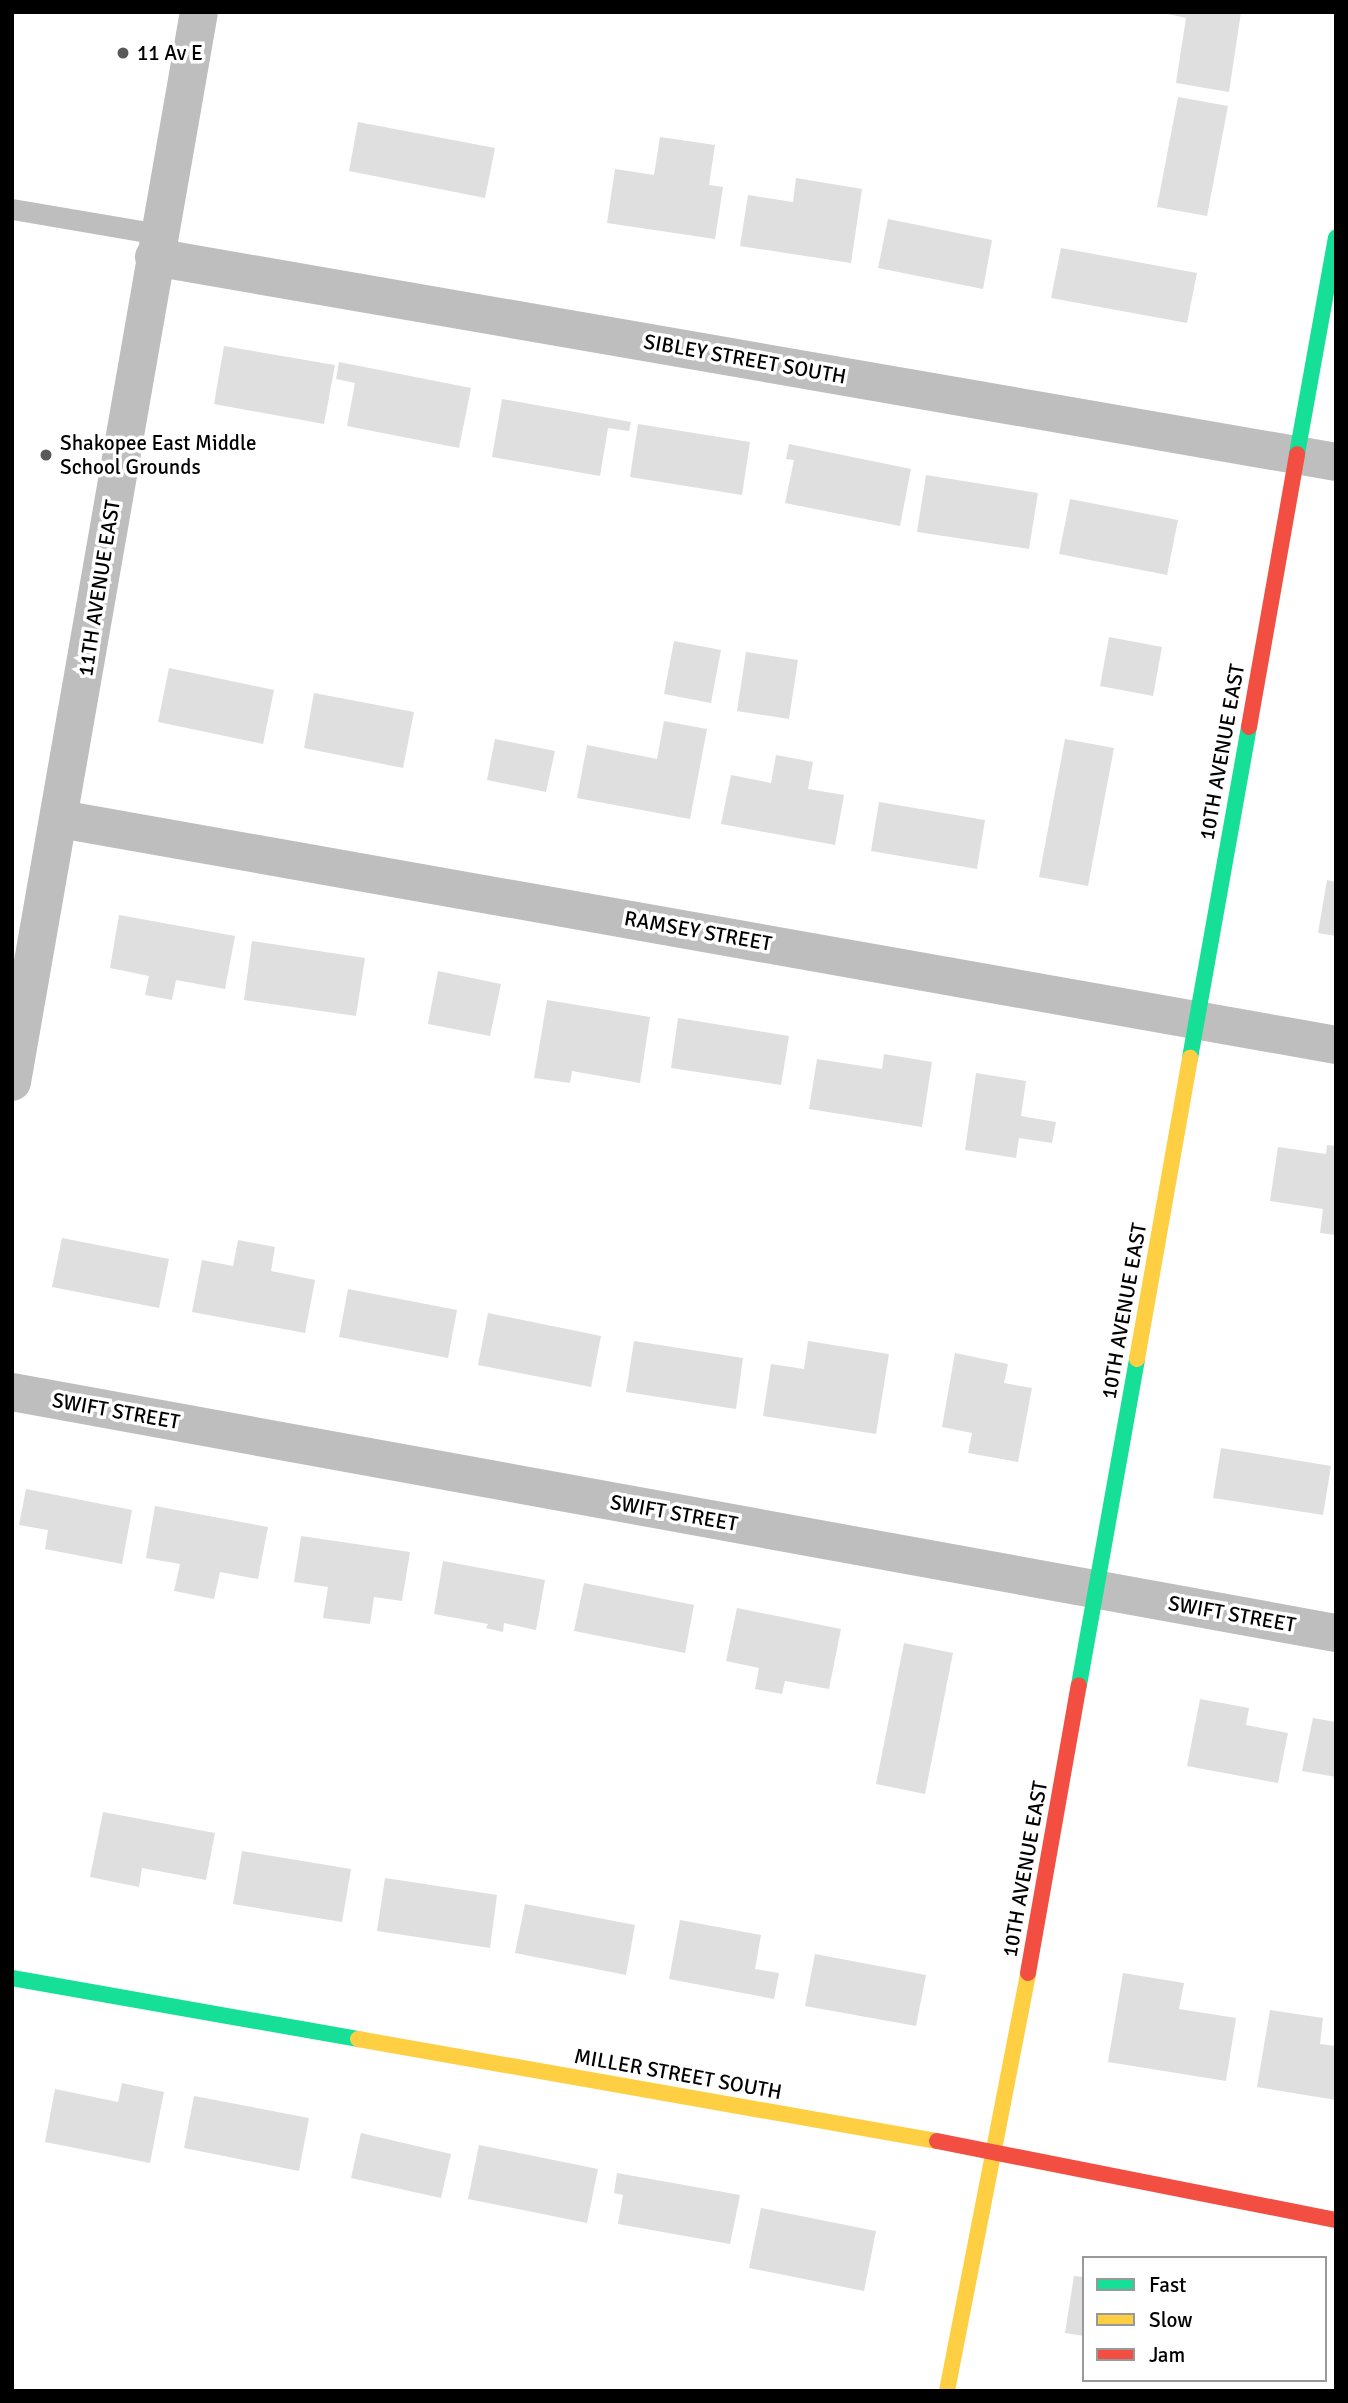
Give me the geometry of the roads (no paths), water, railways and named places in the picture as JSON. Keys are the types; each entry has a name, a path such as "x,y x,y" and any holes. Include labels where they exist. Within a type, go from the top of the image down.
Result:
{"street":[{"name":"11TH AVENUE EAST","path":"12,1082 60,819 156,245 199,12"},
{"name":"10TH AVENUE EAST","path":"947,2391 996,2151 1336,237"},
{"name":"SIBLEY STREET SOUTH","path":"156,245 1336,461"},
{"name":"RAMSEY STREET","path":"60,819 1336,1045"},
{"name":"SWIFT STREET","path":"12,1392 1336,1633"},
{"name":"MILLER STREET SOUTH","path":"12,1978 996,2151 1336,2220"}],"lane":[{"path":"12,209 156,245"}],"place":[{"name":"11 Av E","path":"123,53"},
{"name":"Shakopee East Middle School Grounds","path":"46,455"}]}
